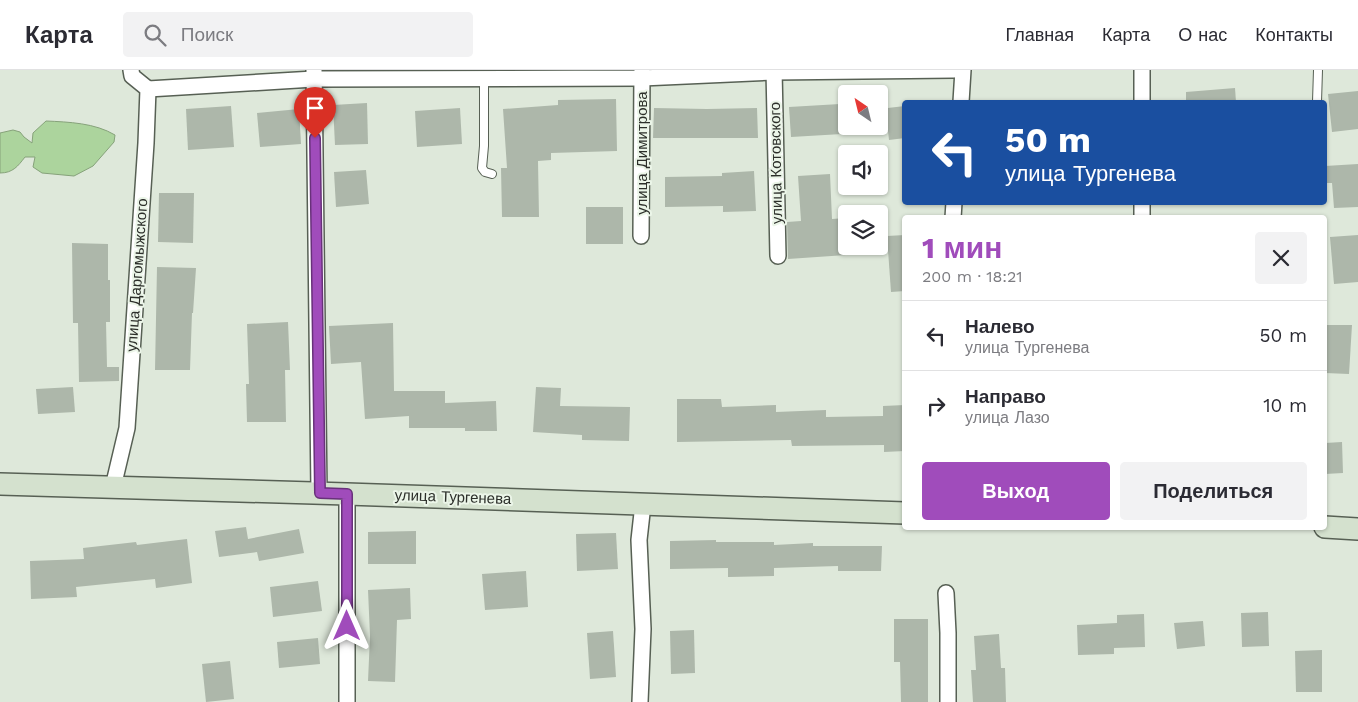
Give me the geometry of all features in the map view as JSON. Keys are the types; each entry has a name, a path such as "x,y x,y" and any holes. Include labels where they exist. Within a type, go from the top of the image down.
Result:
{"street":[{"path":"131,70 132,76 148,89 314,74 642,74 954,70"},
{"path":"961,100 963,70"},
{"path":"1142,70 1142,100"},
{"name":"улица Котовского","path":"774,71 778,256"},
{"path":"314,74 320,493"},
{"name":"улица Димитрова","path":"641,236 642,74"},
{"name":"улица Даргомыжского","path":"113,487 127,428 148,89"},
{"name":"улица Тургенева","path":"0,484 902,512"},
{"path":"347,494 347,702"},
{"path":"640,702 643,628 639,540 643,504"},
{"path":"1327,527 1358,529"},
{"path":"946,593 948,702"}],"lane":[{"path":"1316,100 1318,70"},
{"path":"485,74 482,168 485,172 492,174"}],"shaded area":[{"path":"46,121 73,123 99,128 115,135 114,142 93,166 74,176 42,173 33,167 35,157 25,157 12,170 0,173 0,133 13,130 20,132 32,143 33,133"}],"building":[{"path":"1235,88 1236,100 1186,100 1186,92"},
{"path":"1358,91 1358,129 1332,132 1328,94"},
{"path":"616,99 617,151 551,153 551,160 538,161 539,217 502,217 501,168 507,168 503,109 558,105 558,100"},
{"path":"367,103 368,144 335,145 333,105"},
{"path":"838,104 838,134 791,137 789,107"},
{"path":"231,106 234,147 188,150 186,109"},
{"path":"902,106 902,138 889,140 888,108"},
{"path":"460,108 462,144 417,147 415,111"},
{"path":"654,108 757,108 758,138 653,138"},
{"path":"299,109 301,144 260,147 257,113"},
{"path":"1358,164 1358,207 1334,208 1332,183 1327,183 1327,166"},
{"path":"366,170 369,204 336,207 334,172"},
{"path":"754,171 756,211 723,212 723,206 665,207 665,177 722,176 722,173"},
{"path":"830,174 832,219 838,219 838,255 846,255 788,259 787,222 801,221 798,176"},
{"path":"159,193 194,193 193,243 158,242"},
{"path":"586,207 623,207 623,244 586,244"},
{"path":"902,235 902,291 891,292 888,236"},
{"path":"1358,235 1358,282 1334,284 1330,237"},
{"path":"72,243 108,244 110,322 106,322 107,367 119,367 119,381 79,382 78,323 73,323"},
{"path":"157,267 196,268 190,370 155,370"},
{"path":"288,322 290,370 285,370 286,422 247,422 246,384 249,384 247,324"},
{"path":"393,323 394,391 445,391 445,403 496,401 497,431 465,431 465,428 409,428 409,416 365,419 361,362 331,364 329,326"},
{"path":"1327,325 1352,325 1349,374 1327,373"},
{"path":"73,387 75,412 38,414 36,389"},
{"path":"536,387 561,388 560,406 630,407 629,441 582,440 582,435 533,432"},
{"path":"677,399 721,399 722,407 776,405 776,412 826,410 826,417 883,416 883,406 902,405 902,451 884,452 884,445 792,446 791,440 677,442"},
{"path":"1342,442 1343,473 1327,474 1327,443"},
{"path":"246,527 248,539 299,529 304,553 259,561 257,552 219,557 215,531"},
{"path":"416,531 416,564 368,564 368,532"},
{"path":"616,533 618,569 577,571 576,534"},
{"path":"187,539 192,583 156,588 155,579 76,587 77,597 31,599 30,561 84,559 83,548 136,542 137,545"},
{"path":"716,540 716,542 774,542 774,545 813,543 813,546 882,546 881,571 838,571 838,566 774,568 774,576 728,577 728,568 670,569 670,541"},
{"path":"526,571 528,607 485,610 482,574"},
{"path":"318,581 322,611 273,617 270,587"},
{"path":"410,588 411,619 397,620 395,682 368,681 370,636 368,590"},
{"path":"1268,612 1269,646 1242,647 1241,613"},
{"path":"1144,614 1145,647 1114,648 1114,654 1078,655 1077,625 1117,623 1117,615"},
{"path":"894,619 928,619 928,702 901,702 900,662 894,662"},
{"path":"1203,621 1205,646 1177,649 1174,623"},
{"path":"694,630 695,673 671,674 670,631"},
{"path":"613,631 616,677 590,679 587,633"},
{"path":"999,634 1001,668 1005,668 1006,702 973,702 971,670 976,670 974,636"},
{"path":"318,638 320,664 279,668 277,642"},
{"path":"1322,650 1322,692 1296,692 1295,651"},
{"path":"230,661 234,699 206,702 202,664"}],"route":[{"path":"315,138 320,493 347,494 347,626"}]}
